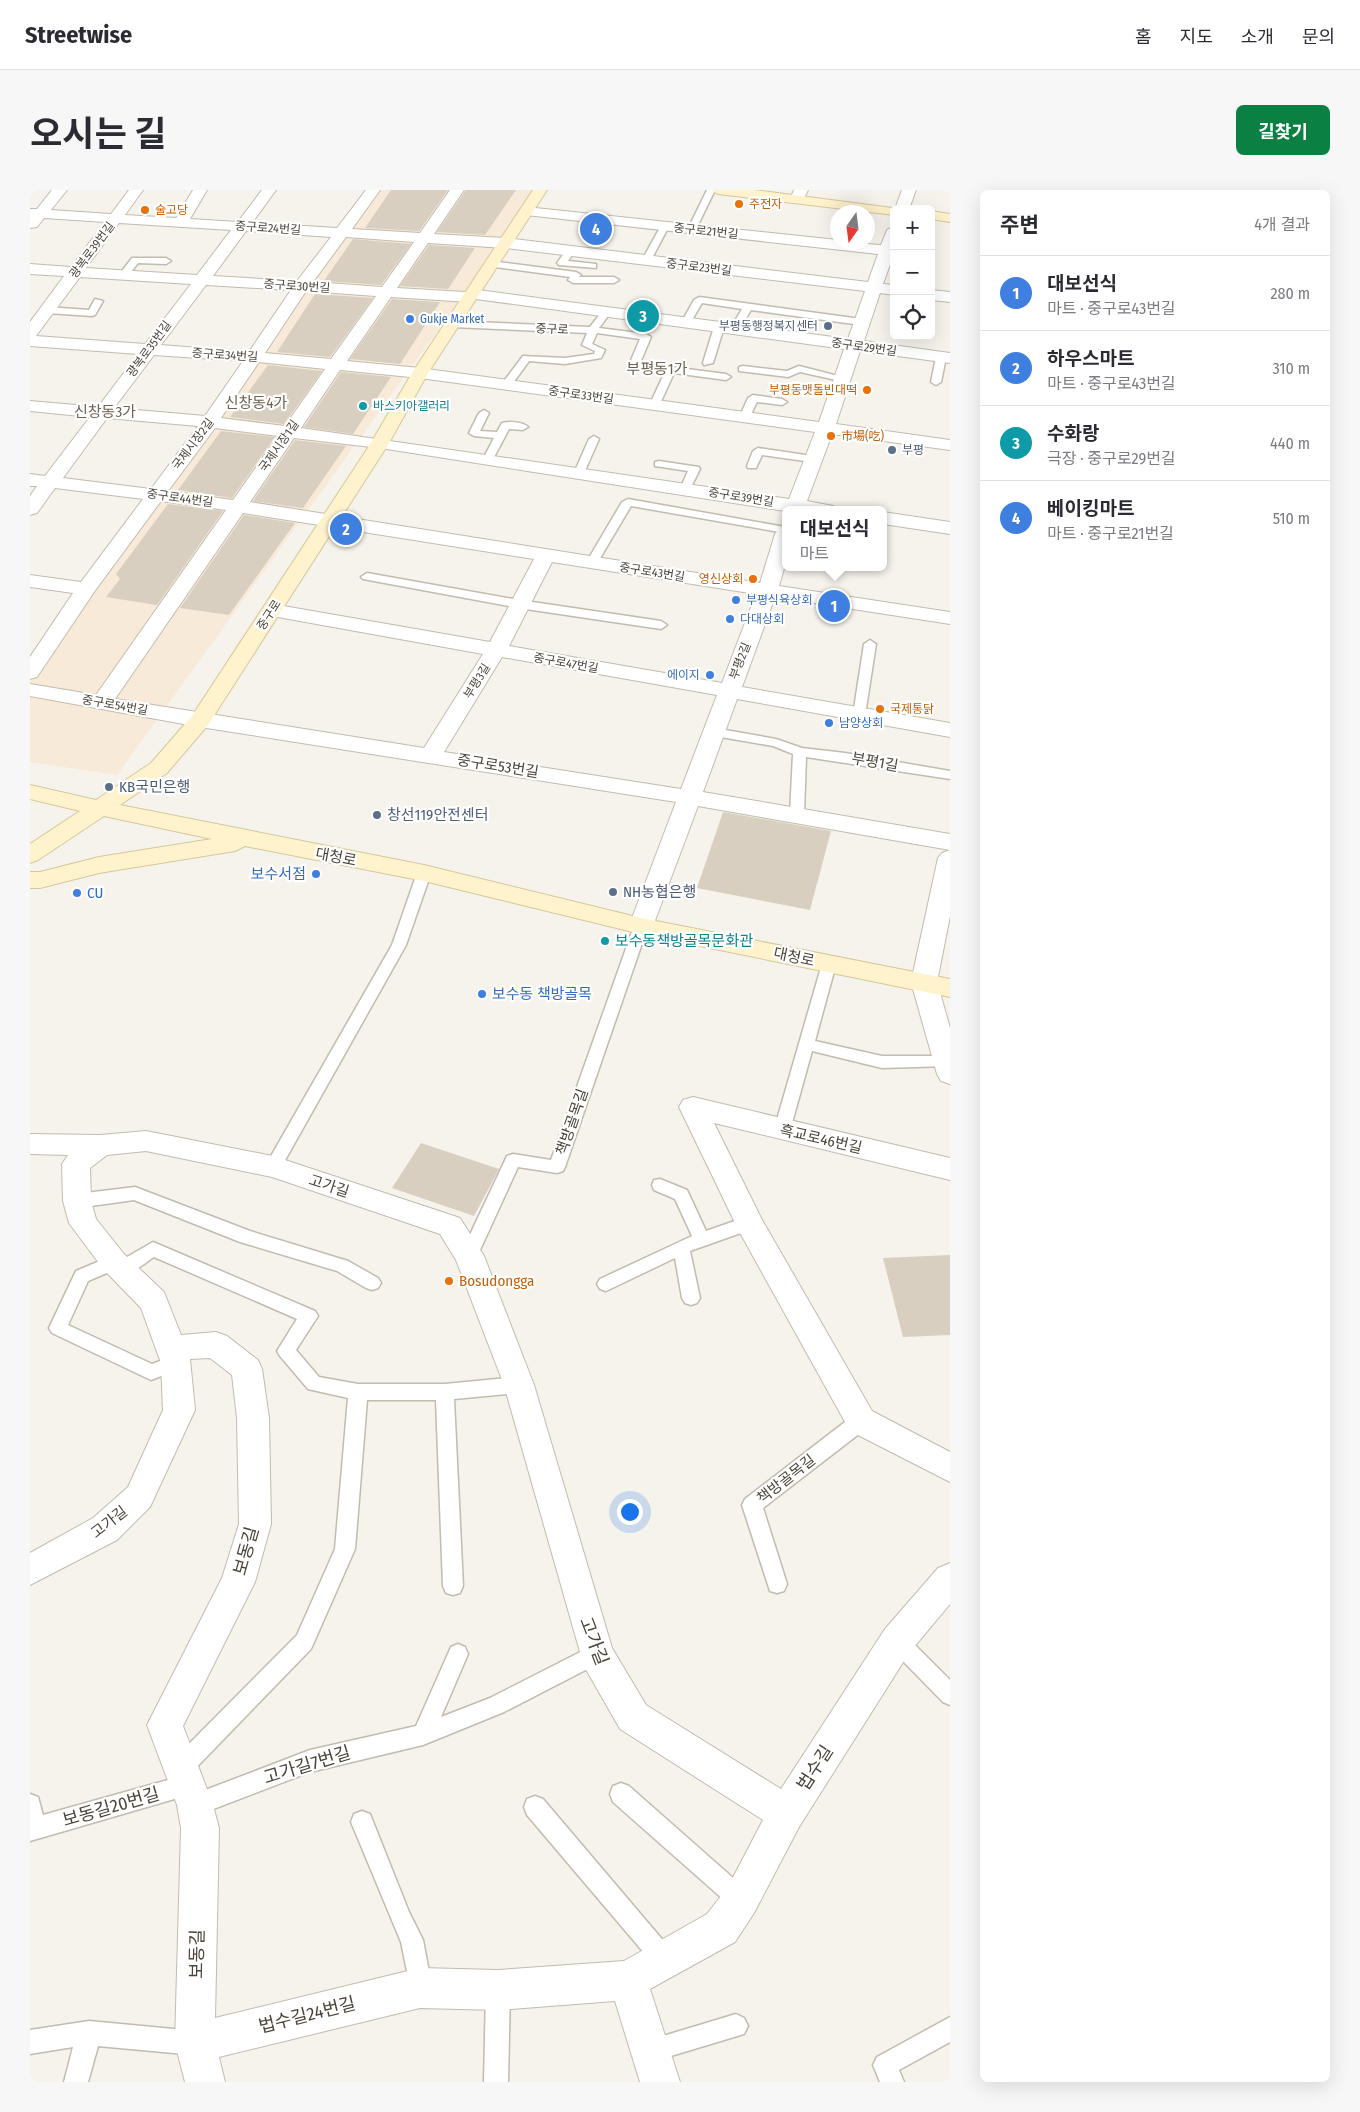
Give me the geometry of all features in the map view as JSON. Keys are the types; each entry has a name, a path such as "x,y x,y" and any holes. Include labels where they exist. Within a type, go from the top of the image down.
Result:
{"main road":[{"name":"중구로","path":"30,855 159,768 200,720 380,443 420,373 540,190"},
{"path":"718,190 799,195 890,210"},
{"path":"935,216 950,218"},
{"name":"대청로","path":"30,792 252,840 424,873 641,926 950,988"},
{"path":"30,880 40,880 99,866 252,840"}],"street":[{"path":"30,226 35,213 60,190"},
{"name":"광복로39번길","path":"30,333 136,190"},
{"path":"180,222 200,190"},
{"name":"광복로35번길","path":"30,509 269,190"},
{"name":"국제시장2길","path":"30,673 86,589 210,422 256,357 302,286 373,190"},
{"name":"국제시장1길","path":"102,702 457,190"},
{"path":"904,205 910,190"},
{"name":"중구로21번길","path":"526,211 887,250"},
{"name":"중구로24번길","path":"35,213 505,243"},
{"path":"794,506 825,429 841,378 890,241"},
{"name":"중구로23번길","path":"505,243 890,290"},
{"name":"중구로30번길","path":"30,269 470,296"},
{"path":"935,295 950,297"},
{"name":"중구로29번길","path":"470,296 606,312 945,358"},
{"name":"중구로34번길","path":"30,341 256,357 420,373"},
{"name":"중구로33번길","path":"420,373 950,445"},
{"name":"중구로39번길","path":"30,406 290,431 488,459 788,506"},
{"name":"중구로44번길","path":"30,480 156,494 330,519"},
{"name":"중구로43번길","path":"330,519 592,563 950,618"},
{"path":"887,519 950,528"},
{"name":"부평2길","path":"641,926 768,589 782,542"},
{"name":"부평3길","path":"431,756 496,650 546,555"},
{"path":"30,581 86,589"},
{"name":"중구로47번길","path":"272,610 950,730"},
{"name":"중구로54번길","path":"30,690 200,720"},
{"name":"중구로53번길","path":"200,720 796,814 950,842"},
{"path":"948,1068 924,982 950,858"},
{"name":"흑교로46번길","path":"749,1223 693,1107 782,1130 950,1168"},
{"name":"고가길","path":"30,1570 104,1529 139,1497 179,1410 174,1355 153,1301 118,1265 83,1223 78,1201 76,1164 100,1145 146,1141 273,1167 450,1226 469,1256 519,1385 596,1654 633,1717 786,1814"},
{"path":"30,1144 100,1145"},
{"path":"749,1223 861,1420 950,1468"},
{"name":"보동길","path":"174,1355 216,1345 248,1369 254,1428 255,1524 253,1532 238,1582 165,1725 200,1828 195,2043 205,2082"},
{"name":"법수길","path":"628,1980 720,1928 742,1900 786,1814 897,1641 950,1579"},
{"path":"628,1980 656,2066"},
{"name":"법수길24번길","path":"195,2043 420,1988 498,1990 628,1980"}],"lane":[{"path":"692,229 711,190"},
{"path":"648,260 665,226"},
{"path":"570,251 562,263 593,266"},
{"path":"124,275 135,260 166,261"},
{"path":"491,264 576,275 573,280 614,280"},
{"path":"686,323 699,300 861,322"},
{"path":"47,310 92,313 98,301"},
{"path":"708,363 727,328 748,306"},
{"path":"506,385 526,358 565,361 598,356 600,350 587,345 593,330 606,312"},
{"name":"중구로","path":"452,324 593,330"},
{"path":"593,330 646,337 634,366 726,377"},
{"path":"936,382 945,358"},
{"path":"743,369 788,374 800,369 841,378"},
{"path":"655,404 671,370"},
{"path":"744,418 753,398 782,402"},
{"path":"484,413 474,433 500,436"},
{"path":"488,459 506,425 523,427"},
{"path":"580,473 594,438"},
{"path":"752,466 758,451 812,459"},
{"name":"중구로39번길","path":"658,464 695,469 685,489"},
{"name":"부평2길","path":"592,563 628,502 782,531"},
{"path":"367,577 519,604 662,625"},
{"path":"859,715 870,644"},
{"path":"714,732 776,743 800,752 796,814"},
{"name":"부평1길","path":"800,752 845,757 950,775"},
{"path":"273,1167 399,945 424,873"},
{"name":"책방골목길","path":"469,1256 512,1160 557,1167 641,926"},
{"name":"대청로","path":"782,1130 828,964"},
{"path":"806,1044 882,1062 948,1068"},
{"path":"660,1185 681,1195 701,1238"},
{"path":"78,1201 135,1193 246,1237 342,1266 372,1283"},
{"path":"606,1284 701,1238 749,1223"},
{"path":"681,1247 691,1298"},
{"path":"174,1355 151,1372 58,1328 82,1276 118,1265 153,1248 309,1316 286,1351 314,1384 358,1392 445,1392 519,1385"},
{"path":"187,1786 304,1642 345,1549 358,1392"},
{"path":"445,1392 453,1586"},
{"name":"책방골목길","path":"777,1584 752,1505 861,1420"},
{"path":"897,1641 950,1695"},
{"path":"422,1735 458,1654"},
{"name":"고가길7번길","path":"187,1786 310,1761 422,1735 497,1705 596,1654"},
{"name":"보동길20번길","path":"30,1804 33,1830 187,1786"},
{"path":"621,1794 742,1900"},
{"path":"535,1807 664,1960"},
{"path":"362,1822 401,1919 412,1940 420,1988"},
{"path":"496,2082 498,1990"},
{"path":"656,2066 736,2026"},
{"path":"892,2082 885,2066 950,2029"},
{"path":"30,2042 89,2033 195,2043"},
{"path":"76,2082 89,2033"}],"shaded area":[{"path":"373,190 539,190 117,775 30,762 30,682 86,589"}],"building":[{"path":"391,190 448,190 419,231 365,228"},
{"path":"466,190 516,190 485,235 437,232"},
{"path":"353,239 411,244 381,285 324,281"},
{"path":"429,245 475,248 448,289 400,286"},
{"path":"315,294 373,298 330,357 277,352"},
{"path":"392,299 440,302 400,364 350,359"},
{"path":"268,365 322,371 284,424 230,417"},
{"path":"341,372 391,377 353,434 304,427"},
{"path":"221,431 275,437 232,498 178,490"},
{"path":"295,440 346,446 303,508 253,501"},
{"path":"168,504 223,511 157,605 106,597 120,579 116,574"},
{"path":"244,515 295,523 229,615 180,608"},
{"path":"723,812 831,831 810,910 697,888"},
{"path":"421,1143 499,1169 474,1216 392,1188"},
{"path":"950,1255 950,1335 903,1337 883,1258"}],"place":[{"name":"주전자","path":"739,204"},
{"name":"술고당","path":"145,210"},
{"name":"베이킹마트","path":"596,229"},
{"name":"수화랑","path":"643,316"},
{"name":"Gukje Market","path":"410,319"},
{"name":"부평동행정복지센터","path":"828,326"},
{"name":"부평동맷돌빈대떡","path":"867,390"},
{"name":"바스키아갤러리","path":"363,406"},
{"name":"市場(吃)","path":"831,436"},
{"name":"부평","path":"892,450"},
{"name":"하우스마트","path":"346,529"},
{"name":"영신상회","path":"753,579"},
{"name":"부평식육상회","path":"736,600"},
{"name":"대보선식","path":"834,606"},
{"name":"다대상회","path":"730,619"},
{"name":"에이지","path":"710,675"},
{"name":"국제통닭","path":"880,709"},
{"name":"남양상회","path":"829,723"},
{"name":"KB국민은행","path":"109,787"},
{"name":"창선119안전센터","path":"377,815"},
{"name":"보수서점","path":"316,874"},
{"name":"NH농협은행","path":"613,892"},
{"name":"CU","path":"77,893"},
{"name":"보수동책방골목문화관","path":"605,941"},
{"name":"보수동 책방골목","path":"482,994"},
{"name":"Bosudongga","path":"449,1281"}],"district":[{"name":"부평동1가","path":"657,369"},
{"name":"신창동4가","path":"256,403"},
{"name":"신창동3가","path":"105,412"}]}
